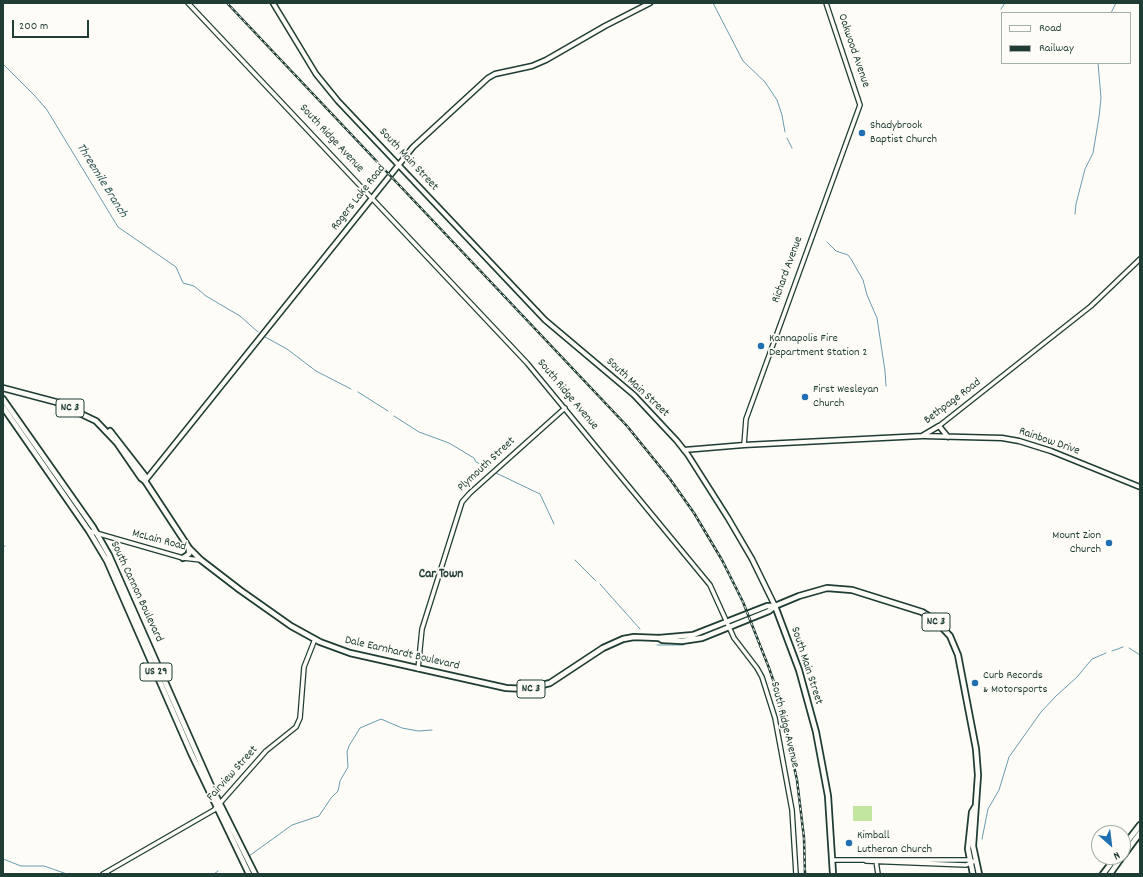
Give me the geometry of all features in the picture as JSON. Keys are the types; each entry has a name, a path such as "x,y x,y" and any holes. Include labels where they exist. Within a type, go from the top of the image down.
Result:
{"main road":[{"name":"South Main Street","path":"273,3 322,82 545,320 638,400 684,450 742,541 775,606 802,682 816,732 828,796 833,874"},
{"name":"Rogers Lake Road","path":"145,481 373,198 413,146 488,78 495,74 532,66 546,60 605,26 650,3"},
{"name":"Dale Earnhardt Boulevard","path":"3,387 61,401 97,419 119,441 145,476 145,481"},
{"name":"Dale Earnhardt Boulevard","path":"3,387 56,402 90,418 110,434 141,478 145,481 189,548 201,560 261,606 315,640 350,653 506,688 526,689 550,683 615,642 634,637 681,638 769,611 775,606 813,591 838,588 852,590 922,612 941,625 956,648 966,691 977,758 976,813 973,844 979,874"},
{"path":"4,400 5,393 10,390"},
{"name":"South Cannon Boulevard","path":"4,400 97,534 115,566 168,693"},
{"name":"South Cannon Boulevard","path":"3,407 89,531 109,565 249,874"},
{"name":"Bethpage Road","path":"684,450 744,444 922,436 937,427"},
{"path":"937,427 941,436"},
{"path":"937,427 948,437"},
{"name":"Rainbow Drive","path":"922,436 1002,438 1020,441 1051,451 1140,487"},
{"name":"US 29","path":"32,449 46,460"},
{"path":"183,558 189,554 189,548"},
{"name":"Dale Earnhardt Boulevard","path":"659,638 662,640 675,642 693,640 727,625"},
{"path":"693,640 708,630"},
{"name":"South Cannon Boulevard","path":"218,806 255,874"},
{"name":"Dale Earnhardt Boulevard","path":"973,874 969,862 969,835 972,812 975,807"},
{"path":"1131,837 1140,825"},
{"path":"1131,844 1140,833"},
{"path":"1103,874 1110,865"},
{"path":"1110,874 1116,865"}],"street":[{"name":"South Ridge Avenue","path":"188,3 489,321 565,408 706,578 713,590 727,625 737,643 759,670 774,718 791,803 796,874"},
{"name":"Oakwood Avenue","path":"826,3 860,105"},
{"name":"Richard Avenue","path":"744,444 746,419 860,105"},
{"name":"Bethpage Road","path":"937,427 1091,306 1140,259"},
{"name":"Plymouth Street","path":"418,669 422,629 462,502 470,493 565,408"},
{"name":"McLain Road","path":"89,531 183,558 201,560"},
{"name":"Fairview Street","path":"103,874 210,813 218,806 266,751 298,725 300,718 304,667 315,640"},
{"path":"833,860 969,862 975,860"},
{"path":"876,860 878,874"}],"green space":[{"path":"853,806 872,806 872,821 853,821"}],"waterway":[{"path":"713,3 743,61 765,82 777,100 782,115 785,132"},
{"path":"1001,9 1005,3"},
{"path":"1112,12 1116,3"},
{"name":"Threemile Branch","path":"3,64 47,110 118,227 176,267 183,283 194,286 206,296 240,316 258,332"},
{"path":"1075,214 1085,169 1093,153 1099,117 1101,98 1098,64"},
{"path":"787,138 792,148"},
{"path":"827,242 836,251 848,255 863,280 867,295 877,318 886,386"},
{"name":"Threemile Branch","path":"265,337 287,349 316,371 351,389"},
{"name":"Threemile Branch","path":"358,392 388,411"},
{"name":"Threemile Branch","path":"394,416 419,432 449,443 474,458 476,462 489,468"},
{"name":"Threemile Branch","path":"496,473 540,494 554,524"},
{"name":"Threemile Branch","path":"575,560 596,581"},
{"name":"Threemile Branch","path":"600,584 640,629"},
{"name":"Threemile Branch","path":"657,645 684,645"},
{"path":"1112,651 1123,647"},
{"path":"1129,648 1140,655"},
{"path":"982,839 988,809 999,790 1009,757 1041,712 1077,677 1092,659 1106,653"},
{"path":"249,856 292,825 319,816 331,798 338,791 340,781 348,767 347,752 349,746 360,728 381,719 402,728 418,731 432,730"},
{"path":"1131,848 1140,840"},
{"path":"3,859 21,866 44,866 67,874"},
{"path":"214,874 218,871"}],"railway":[{"path":"227,3 627,426 670,479 694,513 722,560 743,602 778,694 797,780 804,838 805,874"}],"place":[{"name":"Shadybrook Baptist Church","path":"862,133"},
{"name":"Kannapolis Fire Department Station 2","path":"761,346"},
{"name":"First Wesleyan Church","path":"805,397"},
{"name":"Mount Zion Church","path":"1109,543"},
{"name":"Curb Records & Motorsports","path":"975,683"},
{"name":"Kimball Lutheran Church","path":"849,843"}],"district":[{"name":"Car Town","path":"441,575"}]}
